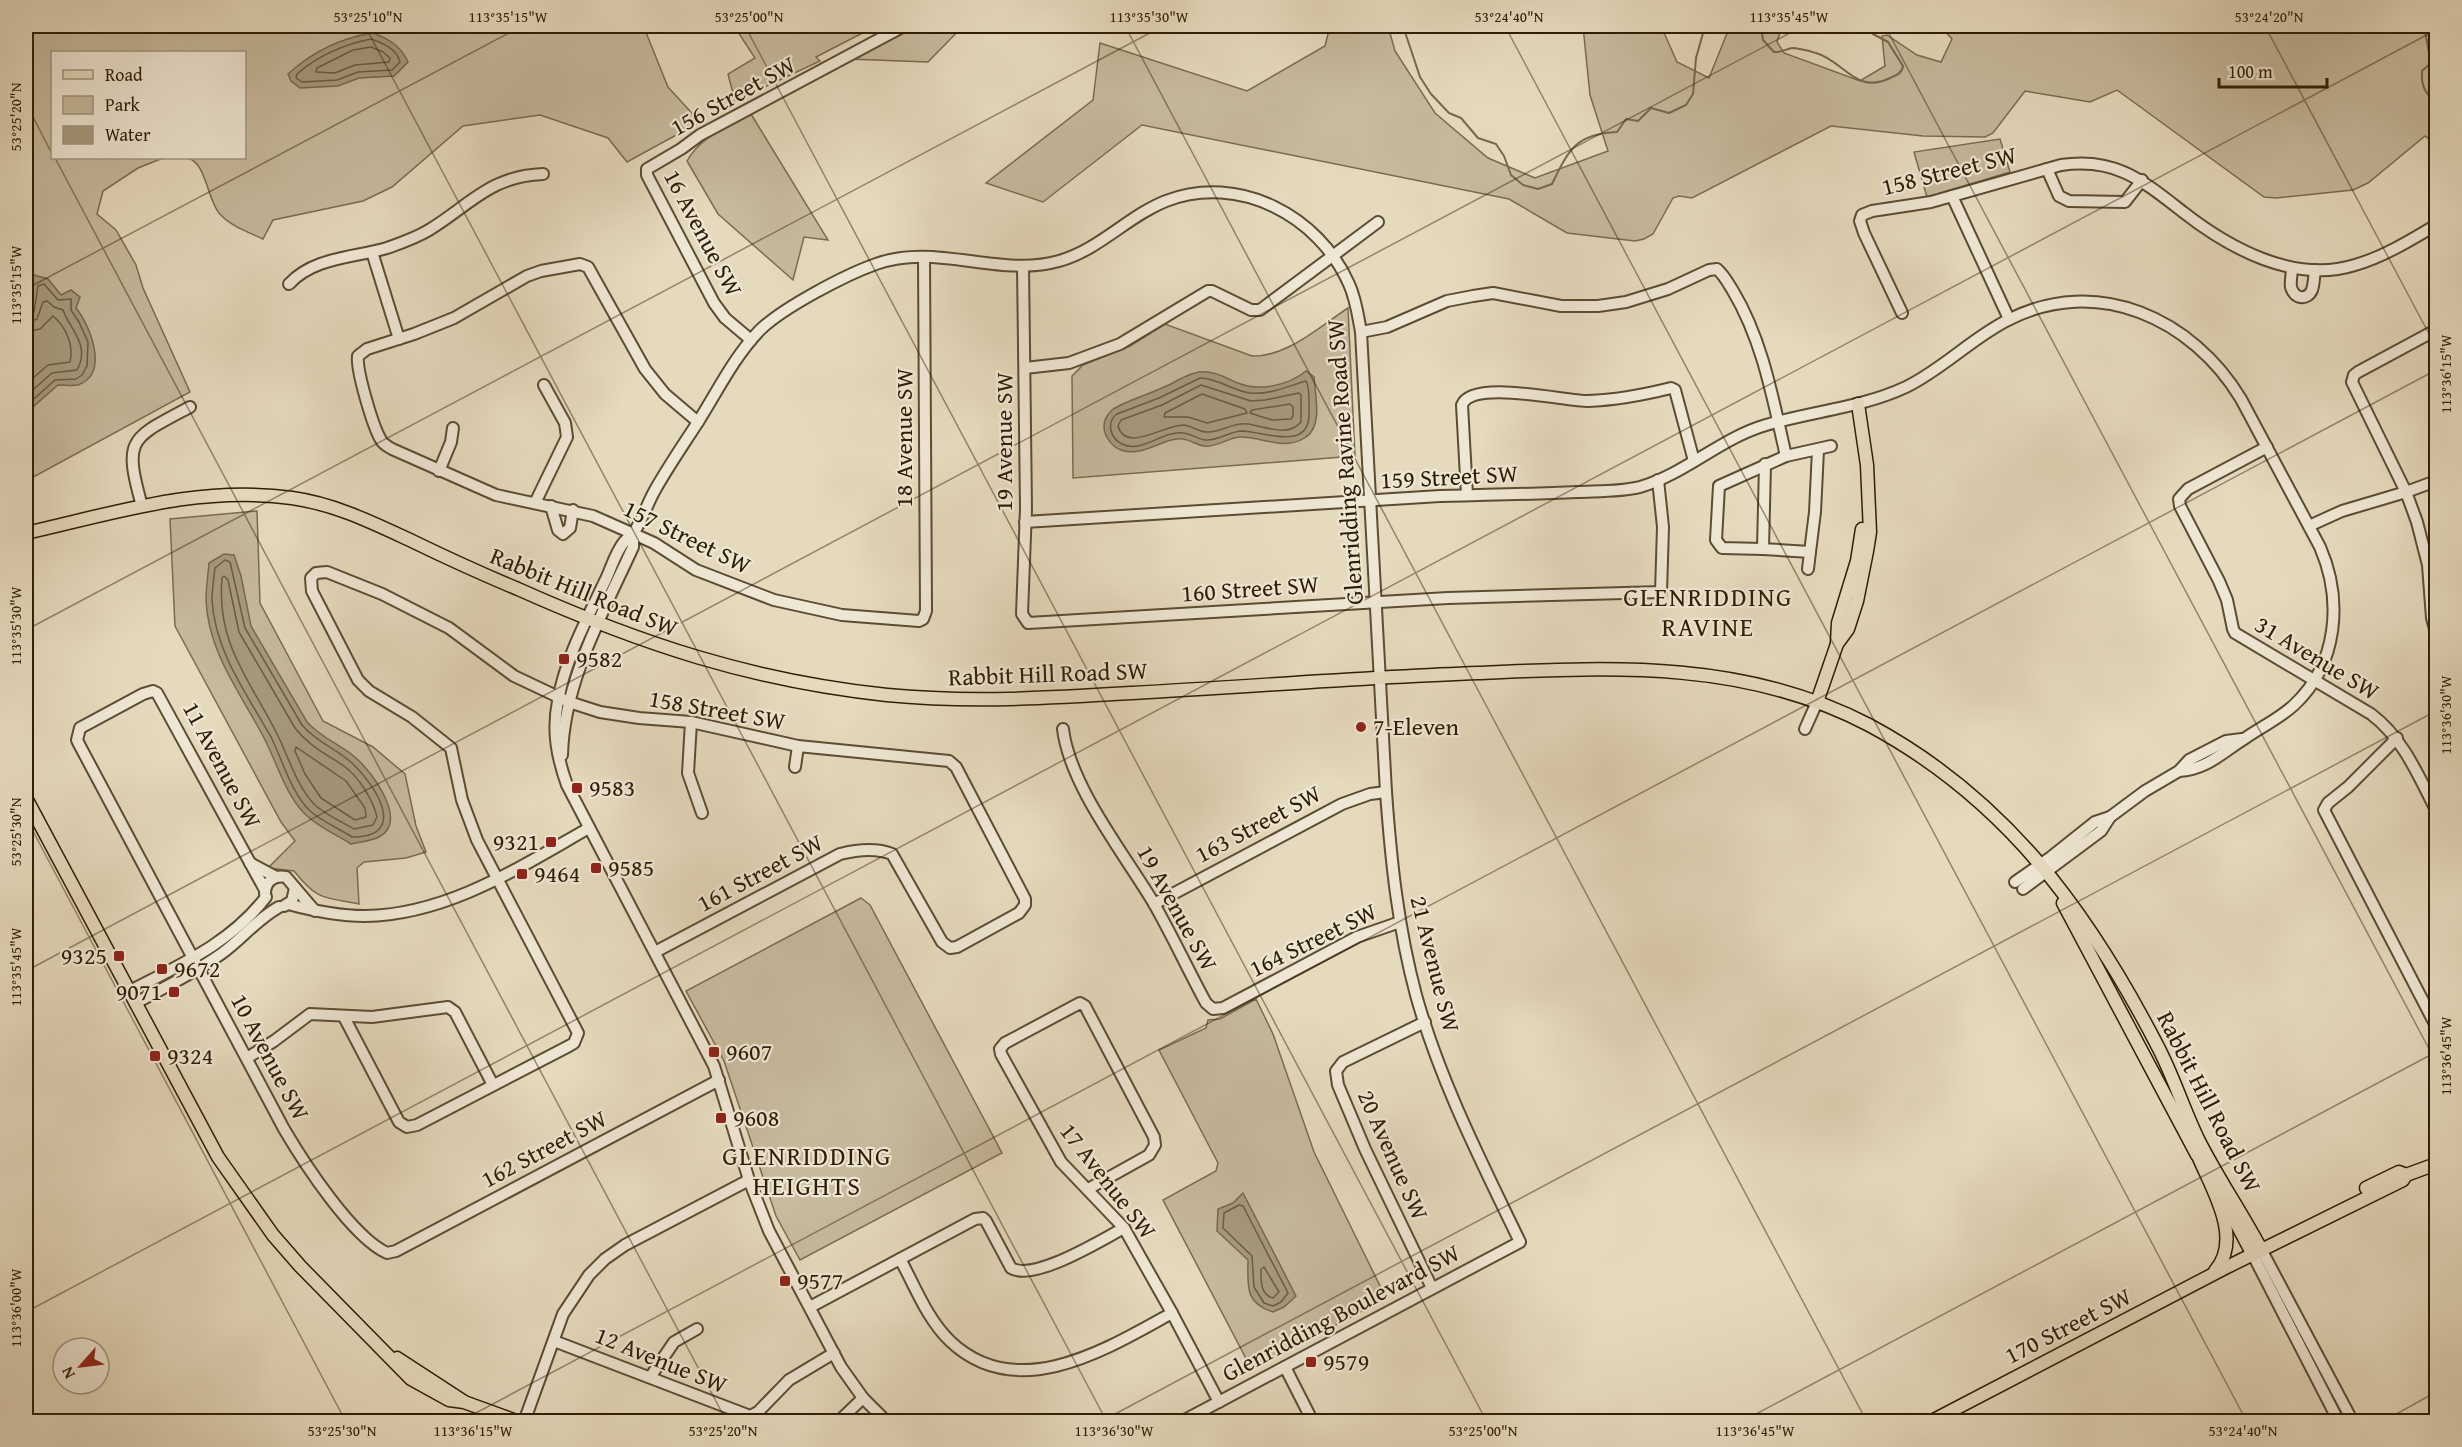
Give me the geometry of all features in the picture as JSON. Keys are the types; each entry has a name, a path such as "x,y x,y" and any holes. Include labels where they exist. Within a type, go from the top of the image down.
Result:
{"main road":[{"path":"1817,702 1837,644 1848,629 1862,577 1870,532 1867,465 1858,404"},
{"name":"Rabbit Hill Road SW","path":"26,533 182,497 232,494 284,497 320,504 363,518 490,577 593,621 664,648 756,675 889,695 989,700 1380,678 1629,668 1715,675 1817,702 1877,730 1943,771 1989,809 2044,868 2112,963 2156,1041 2200,1144 2256,1250"},
{"path":"26,798 218,1156 255,1212 300,1266 381,1348 464,1402 519,1422"},
{"name":"Rabbit Hill Road SW","path":"2044,868 2199,1158 2256,1250"},
{"path":"2094,960 2108,975 2146,1041 2156,1041"},
{"path":"2199,1158 2218,1203 2225,1229 2226,1254 2213,1275"},
{"name":"170 Street SW","path":"1930,1422 2109,1327 2193,1286 2256,1250 2403,1180 2406,1175 2436,1164"}],"street":[{"name":"156 Street SW","path":"647,169 700,135 904,26"},
{"name":"158 Street SW","path":"1902,312 1864,233 1860,221 1862,215 1872,211 1911,206 1952,196 2079,162 2102,164 2127,171 2221,237 2267,261 2292,268 2315,270 2353,266 2436,225"},
{"name":"16 Avenue SW","path":"647,169 646,175 714,303 733,326 751,340"},
{"name":"158 Street SW","path":"2047,169 2059,196 2069,201 2125,202 2142,180"},
{"path":"289,284 301,272 314,266 398,244 427,231 469,200 498,184 522,176 543,174"},
{"name":"Glenridding Ravine Road SW","path":"633,533 655,489 751,340 777,315 863,269 895,259 924,257 1023,266 1046,263 1072,256 1157,205 1179,197 1198,193 1236,194 1274,206 1307,228 1332,256 1353,295 1361,332 1380,678"},
{"path":"1952,196 2009,319"},
{"path":"1025,368 1069,363 1120,344 1208,291 1251,310 1260,310 1378,222"},
{"path":"372,252 399,339 454,318 527,276 541,271 585,265 645,369 665,394 698,422"},
{"name":"18 Avenue SW","path":"923,619 926,611 924,257"},
{"name":"19 Avenue SW","path":"1023,266 1025,368 1023,618"},
{"path":"1361,332 1387,327 1447,301 1484,294 1493,293 1562,306 1598,306 1626,302 1668,290 1713,268 1723,275 1754,332 1786,456"},
{"path":"2292,268 2290,284 2296,296 2302,298 2308,295 2313,288 2315,270"},
{"name":"159 Street SW","path":"1025,522 1467,495 1506,496 1629,489 1658,480 1750,431 1858,404 1908,386 2009,319 2039,308 2082,302 2125,308 2156,317 2191,341 2217,365 2238,393 2309,526 2325,560 2334,600 2329,649 2314,681 2288,711 2243,739 2229,751 2193,771 2180,771 2145,791 2110,817 2101,831 2019,885"},
{"path":"2436,330 2358,372 2352,379 2356,395 2406,492 2428,565 2432,618 2436,633"},
{"name":"157 Street SW","path":"399,339 367,349 358,356 358,368 382,442 439,471 496,495 593,516 663,548 696,570 774,600 819,612 853,617 915,622 923,619"},
{"path":"535,503 567,436 565,423 544,385"},
{"path":"1467,495 1461,411 1464,400 1490,392 1512,392 1586,401 1641,395 1671,388 1675,390 1694,461"},
{"path":"142,506 131,462 136,442 157,424 190,406"},
{"path":"439,471 451,442 453,428"},
{"path":"1810,552 1722,548 1716,540 1719,486 1786,456 1831,446"},
{"name":"31 Avenue SW","path":"2267,447 2188,489 2179,499 2180,506 2223,588 2233,629 2371,714 2397,738 2436,810"},
{"path":"1808,569 1815,512 1818,450"},
{"path":"1763,549 1765,464"},
{"name":"160 Street SW","path":"1023,618 1032,624 1376,602 1661,592 1663,527 1658,480"},
{"path":"2309,526 2342,511 2436,481"},
{"path":"551,506 558,530 563,534 570,528 573,510"},
{"path":"633,533 633,547 593,621 564,700 555,740 559,763 567,785 589,828 708,1053 719,1080 749,1180 769,1231 834,1353 863,1398 887,1422"},
{"name":"158 Street SW","path":"496,878 466,815 453,752 412,717 369,691 358,680 312,591 311,578 316,573 327,572 367,587 435,620 460,635 514,676 564,700 600,712 627,717 690,722 798,746 949,761 956,767 1022,892 1025,905 1019,913 957,947 946,946 896,858 889,852"},
{"name":"21 Avenue SW","path":"1380,678 1390,852 1400,922 1416,994 1457,1109 1520,1242"},
{"name":"10 Avenue SW","path":"153,691 86,724 78,733 80,746 284,1129 311,1172 352,1222 374,1246 387,1253"},
{"name":"11 Avenue SW","path":"153,691 165,704 266,893"},
{"path":"1805,729 1817,702"},
{"name":"158 Street SW","path":"627,717 630,705"},
{"path":"690,722 688,773 702,813"},
{"name":"19 Avenue SW","path":"1063,729 1065,748 1098,813 1154,904 1206,1003 1213,1009"},
{"path":"2397,738 2348,787 2328,803 2324,810 2436,1026"},
{"name":"158 Street SW","path":"795,767 798,746"},
{"name":"163 Street SW","path":"1154,904 1342,804 1370,794 1386,792"},
{"path":"266,893 271,903 315,911 365,916 417,910 460,896 589,828"},
{"name":"161 Street SW","path":"655,952 840,854 863,851 889,852"},
{"name":"11 Avenue SW","path":"250,862 276,877"},
{"path":"130,991 196,964 234,931 266,893 268,882 276,877 286,878 315,911"},
{"path":"344,1017 399,1122 406,1127 417,1125 574,1043 578,1033 575,1024 496,878"},
{"path":"136,1003 196,964 236,943 264,916 294,897 295,888"},
{"name":"164 Street SW","path":"1213,1009 1223,1008 1357,937 1400,922"},
{"name":"17 Avenue SW","path":"1088,1190 1149,1155 1155,1145 1154,1137 1084,1006 1080,1003 1013,1038 1000,1049 1033,1114 1061,1162 1124,1228 1219,1402"},
{"path":"247,1058 310,1014 344,1017 392,1016 452,1008 494,1085"},
{"name":"20 Avenue SW","path":"1425,1022 1342,1062 1336,1071 1338,1085 1365,1149 1432,1288"},
{"name":"162 Street SW","path":"387,1253 719,1080"},
{"path":"525,1422 568,1304 589,1275 605,1259 625,1245 749,1180"},
{"path":"810,1306 970,1221 982,1218 989,1225 1011,1268 1017,1272 1025,1272 1069,1257 1124,1228"},
{"name":"Glenridding Boulevard SW","path":"1181,1422 1520,1242"},
{"name":"Rabbit Hill Road SW","path":"2256,1250 2339,1422"},
{"name":"Rabbit Hill Road SW","path":"2256,1250 2353,1422"},
{"path":"900,1258 927,1310 949,1340 966,1354 1012,1371 1037,1370 1092,1356 1172,1314"},
{"path":"651,1376 674,1342 697,1329"},
{"name":"12 Avenue SW","path":"554,1341 651,1376 679,1390 746,1416 754,1415 789,1380 834,1353"},
{"path":"1285,1367 1313,1422"},
{"path":"838,1422 863,1398"}],"green space":[{"path":"26,26 635,26 645,30 668,87 700,122 627,162 608,138 540,115 463,126 392,187 363,201 273,220 263,239 223,218 215,207 203,174 190,159 246,159 246,51 51,51 51,159 160,159 138,168 103,191 97,214 116,230 136,265 143,288 190,392 26,481"},
{"path":"734,26 876,26 816,57 820,61 735,101 728,74 755,58"},
{"path":"912,26 963,26 928,62 849,59"},
{"path":"1330,26 1388,26 1395,51 1435,113 1488,158 1535,178 1608,151 1590,95 1583,26 1661,26 1677,62 1709,78 1730,26 1782,26 1777,42 1784,53 1860,81 1885,66 1882,36 1887,35 1917,55 1941,62 1952,39 1940,26 2436,26 2436,145 2425,136 2368,183 2353,190 2276,198 2264,197 2117,90 2090,102 2025,91 1993,133 1985,137 1923,136 1831,126 1692,198 1679,196 1673,198 1653,234 1635,241 1567,233 1509,199 1142,125 1043,202 986,183 1093,100 1100,43 1247,91 1325,46"},
{"path":"751,114 828,240 804,237 793,280 718,214 687,161 707,139"},
{"path":"2000,139 2010,172 1927,197 1914,152"},
{"path":"1348,308 1355,456 1073,478 1072,376 1083,365 1130,346 1165,324 1252,356 1265,355 1278,352 1302,340"},
{"path":"257,511 260,603 323,721 373,747 405,774 416,826 426,852 406,858 364,862 357,868 359,904 316,893 294,871 268,868 295,841 281,822 175,626 170,519"},
{"path":"861,898 870,905 1002,1153 800,1260 776,1216 724,1061 686,991"},
{"path":"1256,999 1273,1034 1314,1152 1386,1298 1252,1370 1163,1200 1216,1171 1218,1163 1159,1050 1206,1028 1208,1020 1220,1019"}],"water":[{"path":"373,33 394,44 408,62 394,76 359,78 338,86 300,88 291,81 288,74 317,53 338,42"},
{"path":"34,275 48,279 61,295 71,290 80,297 76,308 87,326 95,360 93,371 88,379 78,385 58,385 26,413 26,326"},
{"path":"1306,371 1314,377 1316,418 1311,432 1298,441 1281,443 1239,437 1208,446 1175,439 1145,450 1129,452 1115,446 1105,434 1105,422 1112,410 1194,373 1209,372 1246,386 1264,387 1291,380"},
{"path":"224,554 234,555 241,576 251,626 307,722 356,758 371,774 385,797 390,820 387,830 379,837 351,844 310,819 287,789 266,742 220,657 208,620 206,600 209,563"},
{"path":"1243,1193 1296,1296 1284,1307 1273,1312 1257,1304 1252,1298 1248,1285 1248,1260 1217,1231 1218,1209 1233,1203"}],"waterway":[{"path":"1403,26 1420,77 1431,94 1449,113 1461,118 1478,138 1496,144 1504,156 1511,175 1523,185 1538,189 1552,184 1569,153 1583,140 1603,133 1617,132 1626,119 1638,121 1651,108 1669,113 1686,105 1693,94 1696,58 1705,26"},
{"path":"1761,26 1763,40 1774,52 1792,48 1816,53 1826,57 1859,80 1868,82 1878,82 1897,75 1903,66 1888,42 1873,34 1866,26"},
{"path":"2424,26 2431,63 2422,71 2422,80 2424,89 2436,101"}],"place":[{"name":"9582","path":"564,659"},
{"name":"7-Eleven","path":"1361,727"},
{"name":"9583","path":"577,788"},
{"name":"9321","path":"551,842"},
{"name":"9585","path":"596,868"},
{"name":"9464","path":"522,874"},
{"name":"9325","path":"119,956"},
{"name":"9672","path":"162,969"},
{"name":"9071","path":"174,992"},
{"name":"9607","path":"714,1052"},
{"name":"9324","path":"155,1056"},
{"name":"9608","path":"721,1118"},
{"name":"9577","path":"785,1281"},
{"name":"9579","path":"1311,1362"}],"district":[{"name":"GLENRIDDING RAVINE","path":"1708,612"},
{"name":"GLENRIDDING HEIGHTS","path":"807,1171"}]}
